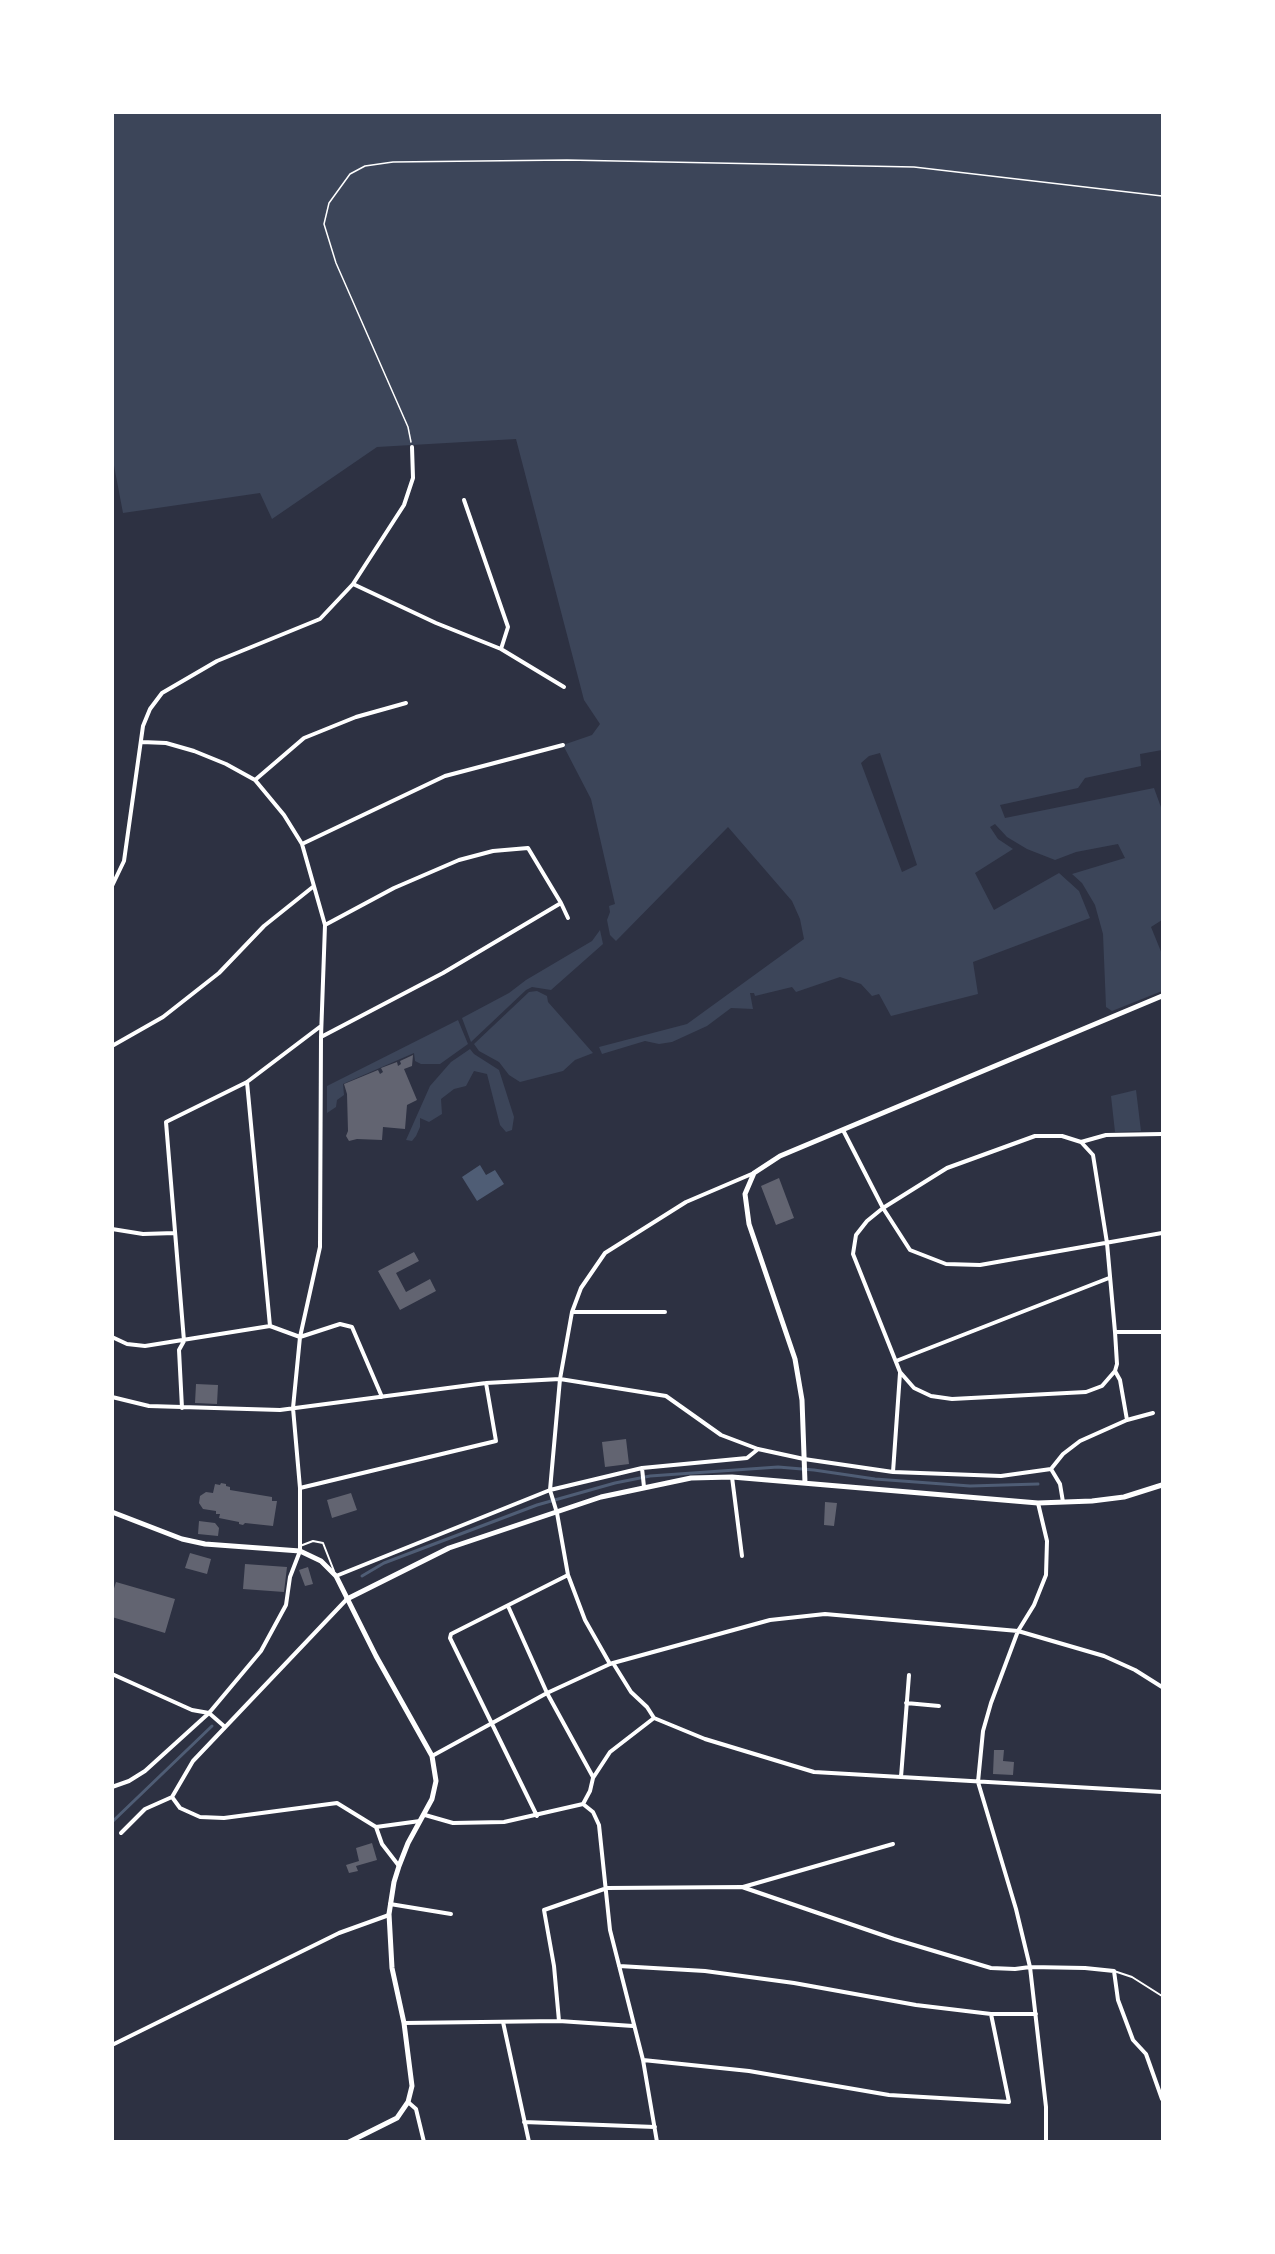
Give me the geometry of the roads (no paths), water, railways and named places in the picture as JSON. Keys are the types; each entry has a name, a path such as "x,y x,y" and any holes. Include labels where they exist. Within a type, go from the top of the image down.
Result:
{"street":[{"path":"112,886 124,861 143,726 150,709 162,693 217,661 320,619 353,584 404,505 413,477 412,447"},
{"path":"464,500 508,627 501,650"},
{"path":"353,584 436,623 501,650 564,687"},
{"path":"255,780 304,738 356,717 406,703"},
{"path":"112,1787 129,1781 145,1771 209,1713 261,1651 286,1605 290,1577 300,1549 300,1488 293,1408 300,1337 320,1247 321,1037 325,925 302,844 284,815 255,780 226,764 194,751 165,743 142,742"},
{"path":"302,844 445,776 563,746"},
{"path":"325,925 394,888 459,860 493,851 528,848 568,918"},
{"path":"112,1046 163,1017 219,973 264,926 314,886"},
{"path":"321,1037 443,973 561,903"},
{"path":"1162,996 780,1156 754,1173 686,1202 604,1253 581,1288 572,1312 560,1379 550,1490 557,1513 568,1575 585,1620 631,1692 647,1707 654,1718 705,1739 814,1772 1162,1792"},
{"path":"182,1408 179,1350 184,1341 166,1122 247,1082 322,1025"},
{"path":"247,1082 270,1326"},
{"path":"843,1130 883,1208 910,1250 946,1264 980,1265 1162,1233"},
{"path":"1081,1142 1106,1135 1162,1134"},
{"path":"1116,1371 1102,1386 1086,1392 952,1399 931,1396 914,1388 900,1372 854,1254 856,1235 867,1221 883,1208 947,1168 1035,1136 1062,1136 1081,1142 1093,1155 1107,1243 1116,1371 1120,1380 1127,1420"},
{"path":"754,1173 744,1194 749,1224 795,1359 802,1400 805,1483"},
{"path":"112,1229 144,1234 175,1233"},
{"path":"896,1361 1109,1278"},
{"path":"572,1312 665,1312"},
{"path":"112,1337 127,1344 145,1346 270,1326 300,1337 340,1324 352,1326 382,1397"},
{"path":"1115,1332 1162,1332"},
{"path":"893,1472 900,1372"},
{"path":"112,1397 150,1406 280,1410 486,1383 560,1379 666,1396 721,1436 804,1461 893,1472 1001,1476 1051,1469 1063,1454 1080,1441 1127,1420 1153,1413"},
{"path":"300,1488 496,1441 486,1383"},
{"path":"336,1576 550,1490 642,1470 747,1458 758,1449"},
{"path":"1051,1469 1060,1484 1063,1502"},
{"path":"642,1470 644,1484"},
{"path":"121,1833 145,1809 172,1797 193,1761 347,1599 449,1548 601,1497 644,1484 691,1478 732,1477 1038,1503 1124,1497 1162,1485"},
{"path":"732,1477 742,1556"},
{"path":"1038,1503 1047,1541 1046,1575 1034,1605 1018,1631 991,1704 983,1731 978,1782 1016,1909 1030,1967 1046,2107 1046,2142"},
{"path":"112,1512 182,1539 205,1544 300,1549 321,1561 336,1576 376,1656 432,1756 436,1781 432,1799 399,1866 389,1914 392,1968 404,2023 412,2086 408,2102 397,2118 349,2142"},
{"path":"537,1816 450,1638 451,1634 568,1575"},
{"path":"508,1606 548,1692 593,1778"},
{"path":"432,1756 548,1692 612,1663 770,1620 825,1614 1018,1631 1104,1656 1162,1687"},
{"path":"112,1674 192,1710 209,1713 225,1728"},
{"path":"901,1777 909,1675"},
{"path":"906,1703 939,1706"},
{"path":"424,1815 453,1823 504,1822 583,1804 590,1791 593,1778 610,1752 654,1718"},
{"path":"172,1797 180,1808 200,1817 224,1818 338,1803 376,1827 382,1844 399,1866"},
{"path":"583,1804 592,1812 599,1825 610,1929 643,2060 657,2142"},
{"path":"376,1827 420,1821"},
{"path":"560,2021 554,1966 544,1910 607,1888 742,1887 893,1844"},
{"path":"742,1887 894,1939 991,1968 1015,1970 1030,1967 1114,1971 1118,2000 1133,2040 1146,2054 1162,2099"},
{"path":"390,1904 451,1914"},
{"path":"112,2045 339,1933 389,1914"},
{"path":"619,1966 705,1971 794,1983 916,2005 991,2014 1036,2014"},
{"path":"643,2060 749,2071 889,2095 1009,2102 991,2014"},
{"path":"404,2023 560,2021 633,2026"},
{"path":"503,2022 529,2142"},
{"path":"408,2102 416,2109 424,2142"},
{"path":"524,2122 656,2127"}],"lane":[{"path":"300,1549 313,1541 323,1543 336,1576"},
{"path":"1114,1971 1132,1977 1162,1996"}],"waterway":[{"path":"362,1576 384,1563 537,1505 615,1483 650,1476 778,1467 875,1479 970,1486 1038,1484"},
{"path":"112,1822 212,1726"}]}
